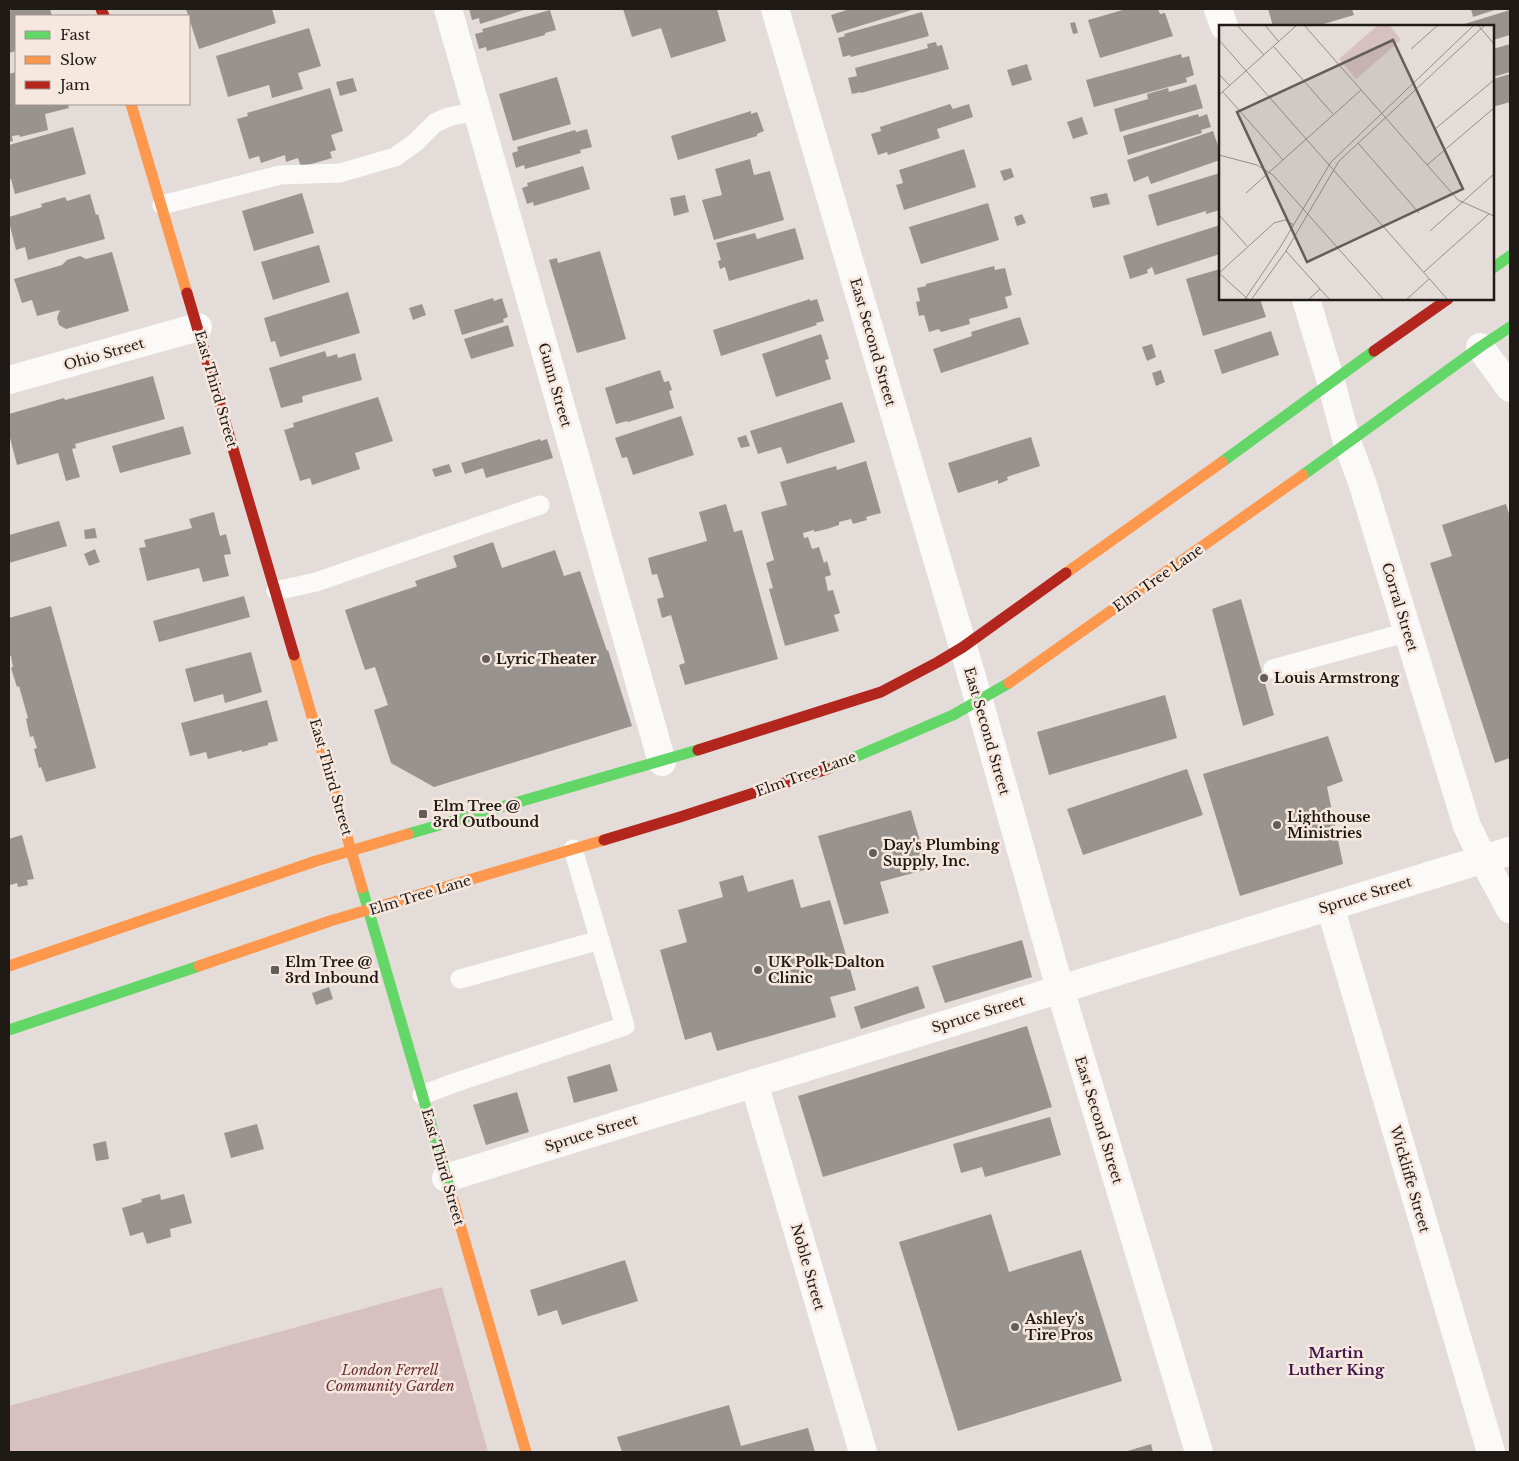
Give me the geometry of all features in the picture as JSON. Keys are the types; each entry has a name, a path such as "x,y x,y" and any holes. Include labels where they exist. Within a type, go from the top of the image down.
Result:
{"street":[{"name":"Gunn Street","path":"448,9 662,762"},
{"name":"East Second Street","path":"775,9 979,701 1060,989 1199,1452"},
{"path":"1218,9 1224,25"},
{"name":"East Third Street","path":"132,105 352,851 526,1452"},
{"path":"1494,267 1510,256"},
{"name":"Corral Street","path":"1306,300 1331,382 1346,442 1362,482 1468,826 1483,859 1510,909"},
{"path":"9,966 316,860 662,762 881,692 963,647 1447,300"},
{"name":"Elm Tree Lane","path":"9,1030 330,921 680,817 816,773 953,715 1012,681 1510,327"},
{"name":"Ohio Street","path":"9,380 198,328"},
{"path":"1480,347 1510,388"},
{"name":"Spruce Street","path":"446,1178 1510,851"},
{"name":"Wickliffe Street","path":"1330,906 1491,1452"},
{"name":"Noble Street","path":"754,1083 863,1452"}],"lane":[{"path":"162,204 280,175 340,173 395,157 416,142 435,123 448,117 477,111"},
{"path":"276,591 316,582 540,505"},
{"path":"1273,669 1408,632"},
{"path":"422,1095 625,1026 573,849"},
{"path":"460,979 600,940"}],"green space":[{"name":"London Ferrell Community Garden","path":"442,1287 488,1452 9,1452 9,1406"}],"building":[{"path":"16,9 50,9 52,15 15,15 15,51 9,53 9,11"},
{"path":"186,9 272,9 276,23 199,49 190,21 190,15 188,15"},
{"path":"469,9 527,9 480,24 479,18 472,20"},
{"path":"623,9 717,9 726,41 671,58 661,28 632,37"},
{"path":"850,9 915,9 837,33 831,15"},
{"path":"1126,9 1158,9 1160,14 1165,13 1173,36 1100,58 1088,20"},
{"path":"1268,9 1352,9 1354,15 1320,25 1273,25"},
{"path":"1471,9 1498,9 1473,17"},
{"path":"550,10 556,30 545,33 545,35 487,51 486,47 479,49 475,34 483,32 482,29"},
{"path":"1510,10 1510,35 1494,40 1494,25 1461,25"},
{"path":"922,12 929,36 851,57 850,55 843,57 838,38 845,36 844,34"},
{"path":"1075,22 1078,33 1073,34 1070,23"},
{"path":"309,28 321,66 298,73 303,89 272,98 269,85 228,97 216,56"},
{"path":"936,42 937,46 942,45 949,69 852,94 848,78 857,76 855,68 928,48 927,44"},
{"path":"1510,44 1510,72 1494,77 1494,49"},
{"path":"1181,54 1182,58 1189,56 1194,75 1186,78 1187,82 1094,107 1086,80"},
{"path":"1027,64 1032,80 1012,86 1007,70"},
{"path":"15,72 15,105 68,105 69,108 45,114 48,130 20,137 19,135 12,136 13,141 9,142 9,74"},
{"path":"1510,74 1510,102 1494,107 1494,79"},
{"path":"557,77 571,124 513,141 499,94"},
{"path":"353,78 357,91 340,96 336,82"},
{"path":"1196,84 1203,108 1120,132 1114,109 1148,99 1147,94 1168,88 1169,92"},
{"path":"330,88 343,131 331,135 336,150 330,152 332,158 301,167 298,158 286,162 285,155 261,163 259,156 249,159 237,119 248,116 247,113"},
{"path":"950,104 953,109 969,104 973,117 937,129 940,138 888,155 887,152 878,155 871,134 881,131 880,127"},
{"path":"751,111 751,114 757,112 764,131 757,134 757,136 678,160 671,136"},
{"path":"1198,114 1199,117 1207,114 1211,127 1201,130 1202,133 1128,155 1123,136"},
{"path":"1082,117 1088,134 1073,139 1067,122"},
{"path":"73,127 86,174 15,194 11,179 9,180 9,145"},
{"path":"587,129 592,147 580,150 581,153 525,169 524,165 516,168 512,153 518,151 517,147 575,130 576,132"},
{"path":"1213,131 1219,149 1219,160 1151,184 1148,176 1134,182 1127,160"},
{"path":"964,149 976,187 904,210 896,185 903,183 899,170"},
{"path":"750,159 754,175 770,171 784,220 714,240 702,200 722,195 715,169"},
{"path":"583,166 590,189 534,206 533,202 527,204 522,188 528,186 527,183"},
{"path":"1011,168 1014,177 1004,181 1000,171"},
{"path":"1219,173 1219,210 1206,214 1206,211 1157,226 1148,195"},
{"path":"302,193 314,233 254,251 242,211"},
{"path":"1107,193 1110,204 1093,208 1090,197"},
{"path":"90,194 105,239 28,260 25,247 16,250 9,217 42,207 41,204 65,197 67,201"},
{"path":"685,195 689,212 674,216 670,198"},
{"path":"988,203 999,240 921,264 909,227"},
{"path":"1022,214 1026,223 1017,226 1014,217"},
{"path":"1219,225 1219,254 1155,275 1152,267 1147,270 1148,273 1130,279 1123,256"},
{"path":"795,228 804,259 729,281 725,267 720,269 718,261 721,260 716,243 755,233 757,239"},
{"path":"319,245 330,282 273,300 261,262"},
{"path":"600,251 626,339 577,353 549,260 557,258 558,263"},
{"path":"112,252 129,311 66,329 59,325 57,318 60,310 37,316 32,300 22,303 14,279 62,265 67,260 80,256 86,259"},
{"path":"994,266 995,270 1005,268 1012,295 1005,297 1008,308 969,319 970,324 941,332 939,329 929,332 924,315 919,316 916,302 920,301 917,288"},
{"path":"1219,269 1219,300 1260,300 1266,317 1203,336 1186,279"},
{"path":"348,292 360,333 280,357 275,341 271,342 264,318"},
{"path":"493,298 494,301 502,298 508,317 503,319 504,322 462,335 454,310"},
{"path":"810,299 810,301 817,299 824,321 816,323 817,325 721,356 713,330"},
{"path":"422,304 426,315 413,320 409,308"},
{"path":"1020,317 1029,344 941,373 933,349 972,336 971,332"},
{"path":"508,325 514,346 471,359 464,339"},
{"path":"1271,331 1279,355 1222,374 1214,350"},
{"path":"821,334 829,359 825,360 831,379 776,397 762,354"},
{"path":"1152,344 1156,357 1147,361 1142,347"},
{"path":"325,351 327,357 337,354 338,358 355,353 362,380 303,396 303,402 281,408 269,368"},
{"path":"660,370 664,382 669,381 672,390 669,391 674,408 616,424 605,388"},
{"path":"1161,370 1165,382 1156,386 1152,373"},
{"path":"153,376 165,419 75,444 76,448 72,449 80,477 66,481 58,453 17,465 9,434 9,414"},
{"path":"378,397 393,441 355,453 360,469 312,485 310,478 300,481 284,430 294,427 293,423"},
{"path":"842,402 855,442 787,464 781,447 758,454 750,431"},
{"path":"681,416 694,455 633,475 627,457 622,458 615,438"},
{"path":"183,426 191,454 120,473 112,446"},
{"path":"746,435 750,446 741,448 737,438"},
{"path":"1031,437 1040,466 1007,477 1008,480 998,484 998,480 958,493 948,463"},
{"path":"540,439 541,441 547,439 553,458 486,478 483,468 465,474 461,463"},
{"path":"866,461 881,513 866,517 867,520 853,524 851,519 839,522 839,525 827,529 803,533 804,538 808,537 812,549 819,547 824,563 827,561 831,575 825,577 828,591 833,590 840,613 834,615 839,631 785,646 769,589 773,588 766,563 774,560 761,512 787,505 780,482 836,466 837,470"},
{"path":"449,464 452,472 435,477 432,469"},
{"path":"726,504 734,532 742,530 778,659 685,685 679,665 685,663 671,615 662,618 657,599 664,597 657,574 652,575 648,558 707,541 699,512"},
{"path":"1506,504 1510,517 1510,758 1495,763 1430,563 1452,556 1442,525"},
{"path":"214,512 220,536 226,534 231,554 224,555 229,576 203,582 199,568 147,581 139,548 146,547 144,540 192,528 189,519"},
{"path":"59,521 67,546 9,563 9,535"},
{"path":"95,528 97,538 85,539 84,530"},
{"name":"Lyric Theater","path":"493,542 502,568 555,550 564,576 580,571 632,726 434,787 391,763 374,710 388,705 375,667 365,670 345,610 417,586 415,581 457,567 453,556"},
{"path":"95,549 100,562 89,566 84,554"},
{"path":"244,596 250,617 159,642 153,621"},
{"path":"1241,599 1274,715 1243,726 1212,609"},
{"path":"51,606 96,768 46,782 41,767 39,768 34,749 37,748 33,736 30,737 26,719 28,718 19,686 17,687 11,668 13,667 11,656 9,656 9,618"},
{"path":"251,652 262,692 225,703 223,694 194,702 185,669"},
{"path":"1165,695 1177,738 1049,775 1037,732"},
{"path":"267,700 278,741 242,752 242,750 208,759 206,752 190,756 181,723"},
{"name":"Lighthouse Ministries","path":"1328,736 1343,781 1327,787 1343,864 1240,896 1203,774"},
{"path":"1187,769 1203,815 1083,855 1067,809"},
{"name":"Day's Plumbing Supply, Inc.","path":"911,810 928,869 880,882 889,913 844,925 818,836"},
{"path":"22,835 34,879 27,880 28,885 18,887 17,883 10,885 9,883 9,839"},
{"name":"UK Polk-Dalton Clinic","path":"743,875 748,892 793,879 801,908 830,900 856,990 830,997 836,1017 717,1051 711,1032 685,1040 660,950 687,942 678,910 723,897 719,882"},
{"path":"1022,940 1032,977 945,1003 932,966"},
{"path":"918,986 925,1008 861,1029 854,1007"},
{"path":"329,987 333,999 316,1005 312,993"},
{"path":"1027,1026 1052,1107 823,1177 798,1096"},
{"path":"610,1064 618,1091 574,1103 567,1077"},
{"path":"517,1092 529,1132 486,1145 473,1105"},
{"path":"1050,1117 1061,1155 985,1177 982,1167 961,1173 953,1144"},
{"path":"257,1124 264,1149 231,1158 224,1133"},
{"path":"106,1141 109,1159 96,1161 93,1144"},
{"path":"160,1194 161,1200 184,1194 192,1223 170,1229 171,1237 147,1244 143,1232 130,1236 122,1208 142,1202 141,1199"},
{"name":"Ashley's Tire Pros","path":"991,1214 1009,1272 1081,1250 1122,1381 958,1431 899,1242"},
{"path":"625,1260 638,1301 562,1325 557,1310 538,1316 530,1290"},
{"path":"729,1405 741,1446 808,1428 815,1452 622,1452 617,1437"},
{"path":"1151,1444 1153,1452 1124,1452"}],"traffic: fast":[{"path":"1494,267 1510,256"},
{"path":"1303,475 1510,327"},
{"path":"1222,462 1374,351"},
{"path":"827,769 953,715 1009,683"},
{"path":"408,834 698,750"},
{"path":"362,888 450,1190"},
{"path":"9,1030 199,966"}],"traffic: slow":[{"path":"131,105 187,293"},
{"path":"1066,573 1222,462"},
{"path":"1009,683 1303,475"},
{"path":"294,655 362,888"},
{"path":"9,966 316,861 408,834"},
{"path":"199,966 330,921 604,840"},
{"path":"450,1190 526,1452"}],"traffic: jam":[{"path":"101,9 104,15"},
{"path":"187,293 294,655"},
{"path":"1374,351 1447,300"},
{"path":"698,750 881,692 963,647 1066,573"},
{"path":"604,840 827,769"}],"place":[{"name":"Lyric Theater","path":"486,659"},
{"name":"Louis Armstrong","path":"1264,678"},
{"name":"Elm Tree @ 3rd Outbound","path":"423,814"},
{"name":"Lighthouse Ministries","path":"1277,825"},
{"name":"Day's Plumbing Supply, Inc.","path":"873,853"},
{"name":"Elm Tree @ 3rd Inbound","path":"275,970"},
{"name":"UK Polk-Dalton Clinic","path":"758,970"},
{"name":"Ashley's Tire Pros","path":"1015,1327"}],"district":[{"name":"Martin Luther King","path":"1336,1362"}]}
